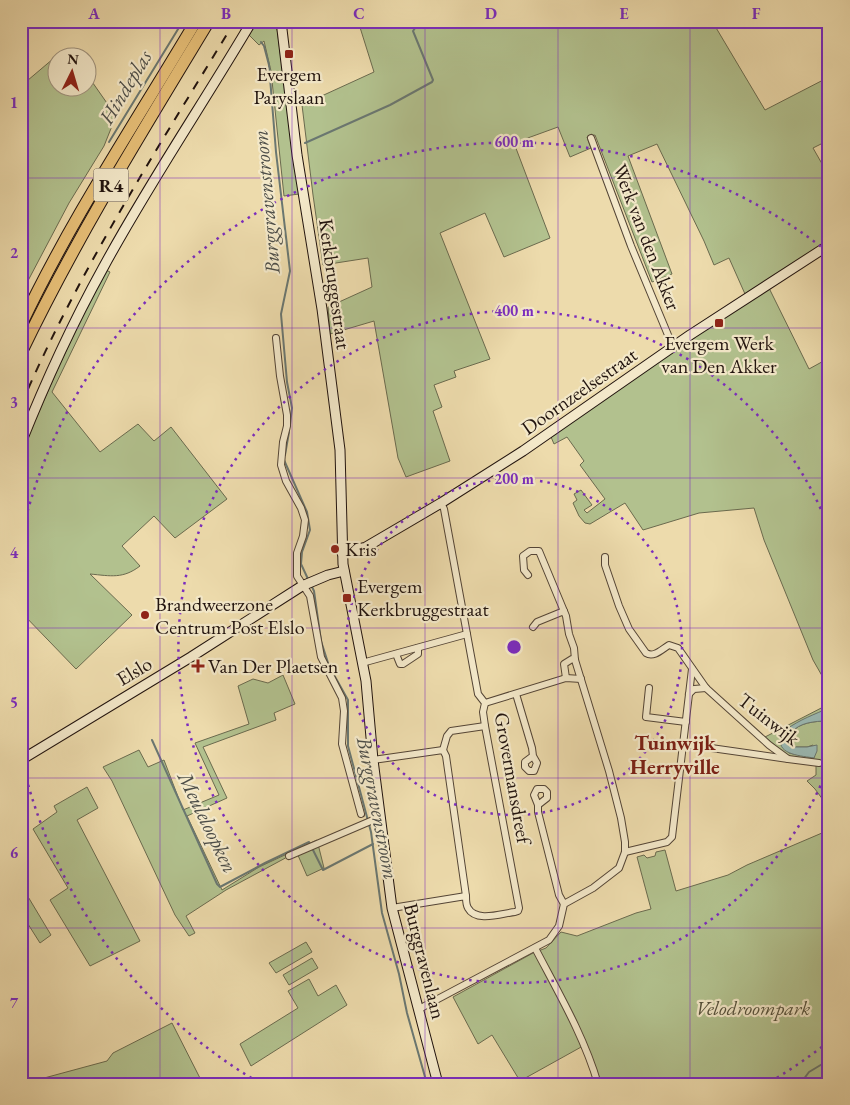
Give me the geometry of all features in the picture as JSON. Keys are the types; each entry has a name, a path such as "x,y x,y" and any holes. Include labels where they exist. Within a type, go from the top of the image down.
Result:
{"highway":[{"name":"R4","path":"21,325 33,299 86,202 196,21"},
{"name":"R4","path":"21,353 43,306 94,212 209,21"}],"main road":[{"path":"21,443 51,372 103,267 149,188 252,21"},
{"name":"Kerkbruggestraat","path":"281,21 297,155 322,309 340,450 342,553"},
{"name":"Doornzeelsestraat","path":"342,553 366,548 441,503 560,426 673,346 829,245"},
{"name":"Burggravenlaan","path":"342,553 362,663 392,908 438,1084"},
{"name":"Elslo","path":"21,760 307,584 334,572 344,571"}],"street":[{"name":"Werk van den Akker","path":"591,138 673,346"},
{"path":"276,338 287,415 281,465 284,476 301,508 305,520 296,562 297,576 307,584 321,657 342,698 344,711 342,744 361,814"},
{"name":"Grovermansdreef","path":"441,503 444,508 478,694 485,703 483,712 485,726 519,908 515,912 481,916 474,914 468,908 466,896"},
{"path":"528,576 524,570 523,556 530,551 540,551 564,611 574,648 575,660 609,771 625,842 625,852 619,868 593,888 564,904"},
{"name":"Tuinwijk","path":"605,557 605,565 619,606 629,629 646,653 654,655 669,645 678,648 706,688 763,740 788,759 819,763"},
{"path":"533,627 537,622 564,611"},
{"path":"362,663 467,634"},
{"path":"396,654 400,664 403,664 418,654 418,648"},
{"path":"566,678 565,662 575,660"},
{"path":"625,852 668,842 672,836 692,669"},
{"path":"485,703 566,678 581,679"},
{"path":"649,688 646,717 686,722"},
{"path":"690,694 694,689 706,688"},
{"path":"516,694 532,748 532,756"},
{"path":"392,908 466,896 446,756 443,750 447,736 451,731 485,726"},
{"path":"683,744 788,759"},
{"path":"373,760 443,750"},
{"path":"419,1009 550,940 556,932 561,920 564,904 559,896 538,812 538,805"},
{"path":"289,856 380,817"},
{"path":"535,948 580,1034 591,1059 598,1084"}],"green space":[{"path":"257,21 276,21 299,194 284,196 271,71 264,41 259,45 249,35"},
{"path":"358,21 712,21 765,110 829,77 829,140 813,148 829,176 829,240 745,294 729,258 714,265 657,144 628,156 672,274 652,282 595,135 587,137 591,148 570,157 558,127 514,143 550,238 504,257 485,213 440,233 490,359 454,371 456,377 434,385 442,407 433,411 450,461 406,477 398,458 374,321 330,334 328,307 372,287 368,258 323,265 302,105 374,72"},
{"path":"48,63 48,98 98,98 98,90 116,116 104,146 69,203 21,294 21,86"},
{"path":"106,270 110,272 52,392 100,452 138,424 154,441 171,427 227,499 175,538 154,516 122,546 140,566 122,575 90,574 132,615 76,669 21,612 21,452 59,366"},
{"path":"769,288 809,369 829,358 829,688 813,660 764,540 754,508 699,513 643,530 625,503 590,524 585,523 579,516 573,503 577,500 574,494 581,490 592,505 584,510 587,513 605,499 580,465 584,461 567,437 554,444 551,437 688,340 694,339 694,336"},
{"path":"283,675 295,704 274,713 276,720 203,747 227,798 187,816 222,890 259,867 317,841 226,890 186,916 195,933 189,936 175,915 112,781 103,767 139,750 148,767 164,760 183,810 219,795 195,743 249,724 238,686 253,679 268,683"},
{"path":"829,704 829,708 786,729 789,753 814,758 813,745 793,747 788,737 799,726 823,721 829,714 829,744 824,757 822,774 829,788 829,808 807,781 816,775 816,764 788,756 765,737"},
{"path":"87,787 98,808 77,820 140,941 90,966 50,900 68,888 33,829 57,812 54,806"},
{"name":"Velodroompark","path":"829,830 829,1084 596,1084 583,1046 520,1081 492,1035 478,1044 453,997 533,953 546,948 561,932 577,936 651,909 637,857 644,855 647,858 655,856 656,852 665,850 676,891 728,875"},
{"path":"318,844 324,868 307,876 297,853"},
{"path":"21,885 51,935 40,943 21,913"},
{"path":"306,942 312,952 276,973 269,963"},
{"path":"312,958 318,968 289,985 283,975"},
{"path":"309,979 318,996 336,985 347,1005 251,1066 240,1044 298,1008 288,991"},
{"path":"172,1023 203,1084 22,1084 107,1061 113,1053"}],"water":[{"path":"829,708 829,714 823,721 799,726 788,737 793,747 817,745 814,758 792,754 783,748 781,738 784,731 802,720"}],"waterway":[{"name":"Hindeplas","path":"109,142 183,21"},
{"path":"305,143 390,105 432,82 433,80 413,31 420,21"},
{"name":"Burggravenstroom","path":"261,42 264,46 269,65 276,152 290,271 281,314 287,382 292,408 290,425"},
{"name":"Burggravenstroom","path":"285,455 289,432"},
{"name":"Burggravenstroom","path":"284,460 307,512 310,530 302,552 301,564 308,579"},
{"name":"Burggravenstroom","path":"311,585 314,591 321,641 329,666 348,700 348,746 371,832 382,913 427,1084"},
{"name":"Meuleloopken","path":"152,740 220,887 309,842 323,870 373,844"},
{"path":"800,1084 809,1072 829,1060"}],"railway":[{"path":"21,405 68,306 94,257 149,162 235,21"}],"place":[{"name":"Evergem Paryslaan","path":"289,54"},
{"name":"Evergem Werk van Den Akker","path":"719,323"},
{"name":"Kris","path":"335,549"},
{"name":"Evergem Kerkbruggestraat","path":"347,598"},
{"name":"Brandweerzone Centrum Post Elslo","path":"145,615"},
{"name":"Van Der Plaetsen","path":"198,666"}],"district":[{"name":"Tuinwijk Herryville","path":"675,754"}]}
